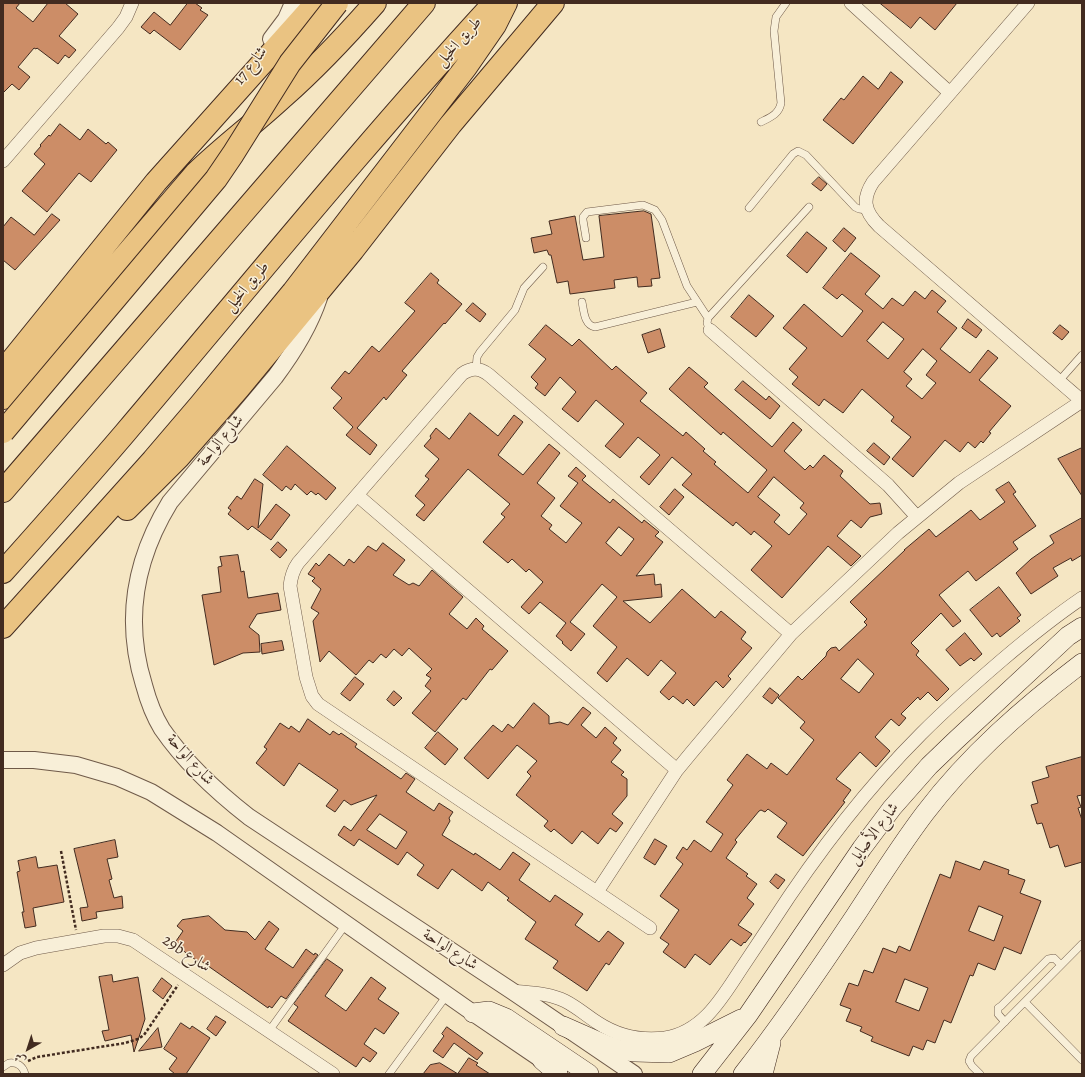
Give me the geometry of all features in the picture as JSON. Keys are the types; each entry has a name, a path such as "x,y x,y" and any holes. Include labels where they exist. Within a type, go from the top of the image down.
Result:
{"highway":[{"path":"3,371 127,217 316,3"},
{"path":"3,432 211,185 233,154 290,63 337,3"},
{"path":"3,398 196,173 306,76 375,3"},
{"path":"3,491 424,3"},
{"name":"طريق الخيل","path":"3,572 124,434 369,144 494,3"},
{"path":"3,627 195,410 293,292 466,68 495,25 506,3"},
{"path":"55,569 107,528 178,458 239,388 353,250 451,124 553,3"}],"main road":[{"name":"شارع الأصايل","path":"702,1074 748,1015 862,848 892,808 929,766 1068,636 1082,627"},
{"name":"شارع الأصايل","path":"743,1074 772,1038 887,866 925,813 974,757 1008,723 1044,692 1082,663"},
{"path":"473,1013 488,1011 506,1018 589,1074"},
{"path":"563,1026 620,1050 669,1053 695,1042 748,1015"},
{"path":"763,1074 772,1038"},
{"path":"542,1060 558,1074"}],"street":[{"path":"3,161 118,28 126,17 132,3"},
{"name":"17 شارع","path":"206,128 224,101 282,26 292,3"},
{"path":"851,3 950,93"},
{"path":"597,892 677,770 704,735 791,634 917,517 959,483 1082,401 879,226 872,219 867,210 866,200 868,190 873,182 1028,3"},
{"name":"شارع الواحة","path":"322,287 314,312 290,357 170,502 147,546 139,575 134,607 135,642 141,677 149,700 162,728 193,767 230,801 277,836 512,991 634,1074"},
{"path":"709,324 888,485 917,517"},
{"path":"650,928 318,704 312,696 306,677 291,595 291,578 294,570 298,563 462,374 468,370 476,369 489,375 791,634"},
{"path":"358,495 677,770"},
{"path":"512,991 547,995 557,998 575,1007 610,1030 625,1036 640,1039 666,1038 696,1025 715,1008 802,878 848,817 891,765 921,734 973,685 1040,629 1082,598"},
{"path":"3,760 34,760 76,765 117,777 146,790 173,805 562,1074"},
{"name":"29b شارع","path":"3,965 20,953 30,949 104,936 118,936 133,940 186,974 333,1074"}],"lane":[{"path":"761,122 774,116 780,108 781,103 774,30 776,17 786,3"},
{"path":"749,208 793,154 798,151 806,155 855,207 867,210"},
{"path":"586,238 583,217 587,212 643,206 655,210 662,220 683,277 709,324 810,207"},
{"path":"476,369 476,363 480,352 514,310 524,288 543,266"},
{"path":"582,302 587,321 595,327 697,302"},
{"path":"1059,381 1082,355"},
{"path":"269,1031 346,924"},
{"path":"980,1074 970,1064 970,1059 1061,965 1081,947"},
{"path":"1005,1022 998,1014 998,1008 1048,959 1054,958 1061,965"},
{"path":"389,1074 447,995"},
{"path":"1025,1002 1082,1060"},
{"path":"3,1067 14,1062 22,1067 25,1074"}],"path":[{"path":"61,851 78,940"},
{"path":"22,1067 28,1061 37,1057 125,1043 138,1039 148,1030 186,974"}],"building":[{"path":"3,3 20,3 16,8 33,22 48,3 65,3 78,14 59,36 76,50 69,58 65,55 58,64 37,48 34,48 18,67 30,77 19,90 12,84 3,93"},
{"path":"188,3 195,3 202,8 200,10 208,15 180,50 154,30 150,34 141,27 154,12 170,25"},
{"path":"880,3 957,3 935,30 920,17 911,28"},
{"path":"891,72 903,82 853,144 823,120 841,98 844,100 863,76 878,89"},
{"path":"60,124 80,140 88,129 106,144 108,142 117,150 91,182 79,173 47,212 22,191 45,164 34,154 41,146 40,145"},
{"path":"819,177 827,184 821,191 812,184"},
{"path":"644,211 651,214 660,278 651,279 652,286 638,287 637,277 614,280 615,288 570,294 568,281 557,283 551,255 549,255 547,250 534,253 531,238 552,234 549,221 575,216 583,260 604,257 599,216"},
{"path":"52,214 60,220 15,270 3,260 3,227 11,217 34,235"},
{"path":"844,228 856,238 845,252 833,241"},
{"path":"807,232 827,248 807,273 787,256"},
{"path":"851,253 880,276 865,294 883,309 892,298 903,306 915,291 925,299 932,290 946,301 937,312 957,328 940,349 970,373 988,350 998,358 979,380 1011,406 989,432 991,433 983,443 981,441 975,448 968,442 960,452 945,440 913,477 892,459 911,437 891,421 894,417 862,389 843,413 824,399 819,406 792,384 798,377 789,369 807,348 783,328 804,304 842,337 863,311 842,294 837,299 823,288","holes":["883,322 904,339 888,359 867,341","923,349 937,361 926,375 936,383 922,399 906,386 912,379 904,372"]},
{"path":"431,273 439,280 437,283 462,304 402,371 407,375 386,400 384,397 357,428 377,445 370,455 346,435 353,427 333,408 342,398 331,388 345,371 349,374 372,346 379,352 415,311 405,303"},
{"path":"749,295 774,316 756,337 731,317"},
{"path":"473,303 486,314 480,322 466,311"},
{"path":"968,319 982,330 976,338 962,328"},
{"path":"546,325 572,346 579,339 612,370 616,366 647,393 640,401 683,436 686,432 705,449 703,451 716,462 714,464 748,493 767,470 723,432 721,435 669,389 689,367 708,383 704,387 772,447 793,422 802,430 784,451 805,470 810,465 813,468 824,455 843,471 840,476 870,504 880,503 882,514 870,517 861,528 851,520 837,536 861,556 851,566 828,546 782,598 751,570 772,546 754,531 751,535 736,522 733,526 682,485 692,474 672,457 649,485 640,477 660,455 638,437 620,458 605,446 624,424 596,400 578,422 562,409 576,392 560,377 545,396 535,388 538,384 531,377 546,359 529,345","holes":["774,477 804,503 800,508 807,514 789,535 774,522 780,515 758,497"]},
{"path":"1060,325 1069,332 1062,340 1053,333"},
{"path":"660,329 665,347 648,353 642,335"},
{"path":"743,381 766,400 769,396 780,406 770,419 735,390"},
{"path":"470,413 498,436 514,415 523,422 498,455 523,475 549,444 560,453 537,483 555,498 541,516 552,525 549,529 566,543 582,523 560,506 578,483 568,476 576,467 586,476 582,480 610,503 613,499 642,523 644,520 659,532 655,536 663,542 636,576 654,574 655,585 661,584 662,597 623,601 650,623 682,589 715,618 721,611 746,632 741,639 752,648 728,676 731,679 723,688 716,681 694,706 687,699 683,704 673,696 669,700 660,692 676,673 661,660 648,676 627,658 607,682 597,673 617,647 593,626 617,597 602,584 570,622 585,634 571,651 556,636 566,623 540,602 529,614 521,607 543,582 529,569 526,572 512,559 508,563 483,542 505,517 501,514 510,504 468,469 424,521 416,515 425,505 415,496 429,479 425,476 439,459 424,446 431,438 430,436 436,428 449,439","holes":["619,527 634,539 621,556 606,543"]},
{"path":"874,443 890,457 884,465 867,451"},
{"path":"287,446 336,488 326,500 318,493 316,495 311,491 307,495 295,484 291,490 286,486 282,491 263,475"},
{"path":"1082,448 1082,496 1058,459"},
{"path":"255,479 263,484 258,528 276,504 290,515 271,540 252,526 248,530 228,514 231,510 228,508 237,496 241,499"},
{"path":"1009,482 1016,492 1013,494 1036,526 1013,542 1018,549 976,581 968,571 939,595 961,621 953,627 941,613 911,643 919,651 916,655 949,689 937,701 928,692 920,700 918,697 901,714 906,718 899,726 891,719 875,737 890,751 876,767 860,752 836,779 851,790 843,801 845,802 803,856 777,837 787,823 768,809 765,812 761,810 759,811 735,840 737,842 726,858 748,874 746,876 757,884 747,898 754,904 738,925 752,934 741,946 731,939 710,965 695,954 685,968 663,952 669,944 660,938 679,910 660,896 683,864 676,858 683,847 687,850 694,840 711,852 723,834 706,822 733,785 727,780 747,754 767,769 771,763 787,775 814,740 800,728 805,722 778,698 798,676 802,680 826,656 827,652 831,648 836,647 839,651 867,625 864,622 867,619 850,602 904,550 929,529 936,537 971,510 980,520 1005,502 996,490","holes":["858,659 874,674 859,693 841,679"]},
{"path":"675,489 684,497 669,515 660,507"},
{"path":"1082,518 1082,555 1072,561 1071,558 1053,568 1058,576 1031,594 1016,573 1031,559 1054,543 1050,536"},
{"path":"278,542 287,550 280,558 271,550"},
{"path":"383,543 405,560 393,575 409,585 413,583 419,586 432,570 463,597 449,614 467,629 476,618 484,626 482,629 508,651 492,670 490,669 466,700 463,698 435,732 412,713 431,691 425,686 431,678 426,675 432,669 409,648 402,656 394,649 386,658 381,654 373,663 369,660 356,675 329,651 320,662 313,621 319,613 311,608 321,589 312,581 315,578 308,574 316,563 319,566 329,554 344,566 349,559 354,563 368,546 376,551"},
{"path":"238,555 241,572 244,571 248,598 278,593 281,610 257,614 249,627 259,635 260,652 243,653 214,665 202,595 221,592 218,567 222,566 220,557"},
{"path":"999,587 1021,615 1017,618 1020,621 1000,637 997,633 992,637 970,610"},
{"path":"965,633 982,654 974,661 971,658 960,666 946,650"},
{"path":"282,641 284,650 262,654 261,644"},
{"path":"355,677 364,684 350,701 341,694"},
{"path":"770,688 779,695 772,704 763,697"},
{"path":"394,691 402,698 394,706 387,700"},
{"path":"534,703 549,716 549,724 560,722 568,725 583,707 591,713 581,725 596,738 605,727 617,738 613,743 621,750 611,762 624,772 621,775 627,779 627,796 612,814 623,823 616,832 610,828 598,844 582,831 572,844 554,829 551,832 544,826 548,821 516,795 531,776 527,772 537,761 517,745 488,779 464,758 493,725 502,732 508,724 513,728"},
{"path":"308,719 330,735 333,731 339,735 341,733 357,744 355,747 401,779 406,773 415,779 406,792 434,811 439,803 453,812 442,835 474,855 475,853 500,870 513,852 530,864 519,880 550,902 555,895 583,914 575,925 599,942 608,931 624,943 609,965 606,963 587,991 553,968 558,961 525,939 536,922 507,900 509,898 488,882 482,891 452,869 438,889 417,875 424,865 407,852 398,865 359,839 354,846 338,835 344,826 351,831 377,795 351,805 344,800 335,812 326,806 338,790 299,763 284,786 256,763 267,749 264,747 280,723 289,729 291,726 299,732","holes":["380,814 407,832 396,849 367,830"]},
{"path":"438,732 458,749 445,765 425,748"},
{"path":"1082,757 1082,795 1077,796 1081,807 1078,808 1082,820 1082,862 1065,867 1058,845 1050,848 1042,823 1037,824 1031,805 1038,803 1032,782 1049,777 1046,767"},
{"path":"655,839 667,846 655,865 644,858"},
{"path":"115,840 118,857 107,859 112,879 109,880 114,898 122,896 123,908 96,912 97,918 82,921 80,908 88,907 74,849"},
{"path":"36,857 38,868 57,865 64,902 33,908 36,926 25,928 22,912 24,912 17,872 20,871 18,861"},
{"path":"956,861 980,870 984,861 1009,870 1008,874 1025,880 1020,893 1041,901 1021,954 1004,947 995,970 978,963 973,976 970,975 951,1023 944,1020 935,1043 927,1040 923,1050 913,1046 909,1056 871,1041 873,1037 860,1031 862,1027 846,1021 851,1009 840,1005 849,983 858,986 864,970 873,973 883,948 896,953 899,946 910,951 940,874 950,878","holes":["979,906 1003,916 994,941 969,931","905,979 928,988 919,1011 896,1002"]},
{"path":"776,874 785,880 778,889 770,882"},
{"path":"209,916 225,930 247,932 255,940 269,921 279,929 265,949 293,968 306,949 314,955 315,953 318,955 286,999 281,996 272,1008 269,1006 268,1008 174,944 183,931 177,926 182,920"},
{"path":"327,959 343,970 325,996 346,1011 371,977 386,988 378,999 399,1013 384,1034 375,1028 364,1044 377,1053 370,1062 363,1057 356,1067 288,1021 298,1007 294,1004"},
{"path":"112,975 113,982 138,977 145,1019 134,1052 131,1035 105,1041 102,1031 109,1030 99,977"},
{"path":"162,978 172,986 163,999 153,991"},
{"path":"216,1016 226,1022 216,1036 207,1029"},
{"path":"181,1023 190,1029 192,1026 210,1038 186,1074 175,1074 169,1069 177,1058 164,1049"},
{"path":"447,1027 483,1053 477,1060 454,1043 443,1058 433,1051 444,1036 442,1034"},
{"path":"158,1028 162,1047 139,1051"},
{"path":"469,1058 478,1063 476,1065 490,1074 458,1074"},
{"path":"440,1063 458,1074 423,1074 430,1065"}]}
